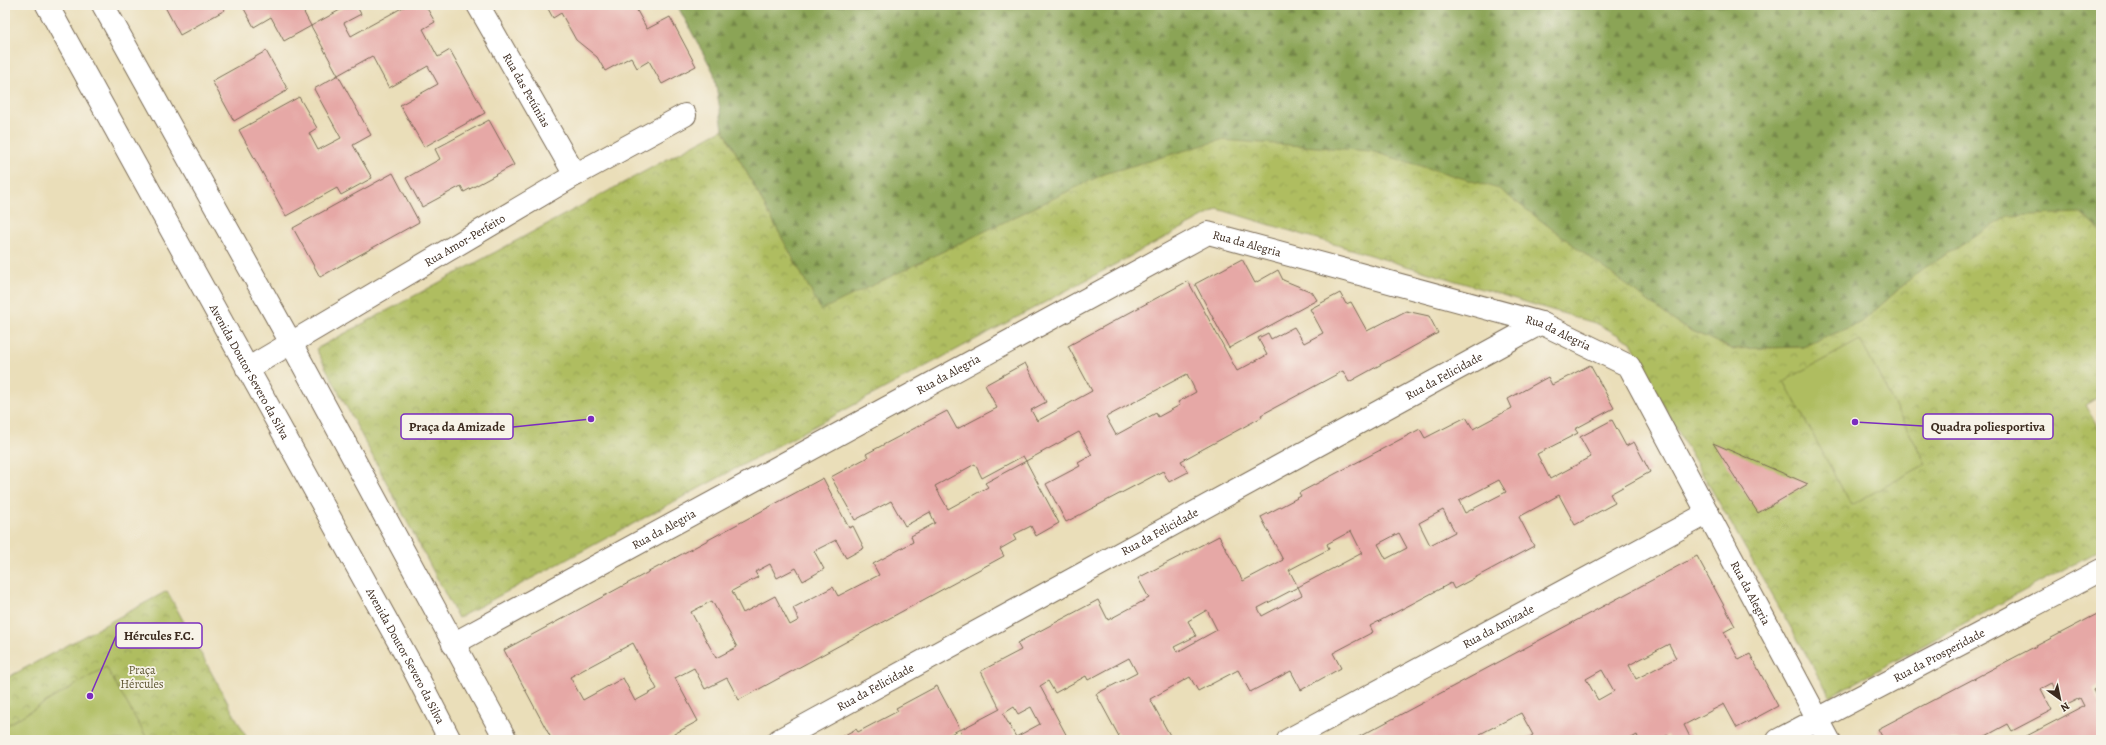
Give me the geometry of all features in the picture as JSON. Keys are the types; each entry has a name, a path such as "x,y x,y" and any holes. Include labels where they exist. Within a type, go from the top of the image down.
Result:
{"street":[{"name":"Avenida Doutor Severo da Silva","path":"47,5 414,670 450,740"},
{"path":"103,5 291,343 506,740"},
{"name":"Rua das Petúnias","path":"478,5 575,175"},
{"name":"Rua Amor-Perfeito","path":"247,369 575,175 685,115"},
{"name":"Rua da Alegria","path":"454,644 1208,233 1541,323 1629,366 1829,740"},
{"name":"Rua da Felicidade","path":"779,740 1541,323"},
{"name":"Rua da Amizade","path":"1288,740 1708,513"},
{"name":"Rua da Prosperidade","path":"1778,740 2101,570"}],"green space":[{"path":"677,5 2101,5 2101,231 2081,213 1918,272 1862,322 1803,347 1732,349 1681,326 1104,174 821,311 723,129 714,73"},
{"path":"723,129 821,310 1104,174 1221,140 1370,151 1499,189 1681,326 1732,349 1803,347 1862,322 1918,272 2009,216 2081,213 2101,231 2101,396 2086,405 2101,433 2101,549 1830,696 1659,398 1631,342 1598,324 1218,209 458,618 316,349"},
{"path":"1860,340 1926,464 1851,505 1784,381"},
{"name":"Praça Hércules","path":"167,591 248,740 5,740 5,679"},
{"path":"106,667 148,740 5,740 5,726"}],"building":[{"path":"164,5 222,5 225,10 180,35"},
{"path":"242,5 300,5 311,26 284,41 271,17 254,27"},
{"path":"349,5 356,5 361,14 344,23 351,36 407,5 425,5 435,22 423,29 438,57 450,50 485,113 424,147 400,105 438,84 428,66 389,88 372,56 338,75 311,26"},
{"path":"546,5 634,5 647,29 670,17 696,66 662,84 649,61 637,68 631,57 605,71 597,57 576,40 561,13 553,18"},
{"path":"266,51 288,90 234,121 212,81"},
{"path":"338,75 371,135 353,145 372,178 341,195 337,188 286,216 239,130 299,97 317,128 309,133 318,150 341,138 314,89"},
{"path":"489,120 514,165 464,192 461,186 422,207 406,178 440,159 435,149"},
{"path":"393,173 419,222 320,277 293,228"},
{"path":"1242,259 1255,283 1278,270 1283,280 1312,292 1317,300 1229,348 1195,284"},
{"path":"1188,281 1237,371 1267,355 1258,338 1268,333 1271,339 1294,327 1304,343 1323,333 1310,309 1340,293 1346,304 1351,302 1367,331 1406,311 1429,316 1438,333 1349,382 1343,371 1261,415 1262,417 1181,461 1188,472 1169,482 1163,471 1066,522 1046,484 1080,466 1078,463 1092,455 1079,432 1026,461 1059,523 1036,536 1031,526 1013,535 1016,540 1000,549 1004,556 739,700 727,678 705,689 694,668 675,678 698,721 663,740 552,740 504,650 823,478 849,528 853,526 864,548 846,558 836,540 814,551 824,569 803,581 796,568 777,578 770,564 755,572 758,577 732,591 743,613 775,596 790,625 799,620 793,608 833,587 838,596 879,575 873,564 913,542 911,536 935,523 930,512 905,526 891,501 855,520 831,477 868,457 866,454 947,411 957,429 997,408 985,385 1025,363 1046,402 1031,410 1037,421 1092,391 1068,346","holes":["1187,374 1196,392 1178,402 1180,405 1158,417 1156,413 1116,435 1106,417","1023,456 1026,461 985,483 988,487 948,509 935,486 975,464 982,478","712,601 737,647 716,658 691,612","633,643 657,689 635,701 623,678 583,700 570,677"]},
{"path":"1590,365 1614,408 1575,429 1578,433 1537,454 1550,479 1591,457 1580,437 1612,420 1626,446 1634,442 1650,472 1610,494 1615,503 1575,525 1559,495 1519,517 1534,546 1454,589 1451,583 1370,626 1373,632 1333,653 1341,668 1301,690 1291,671 1250,692 1238,670 1198,691 1190,677 1150,699 1172,739 1121,740 1096,694 1137,673 1129,658 1088,680 1086,676 1055,693 1048,681 1040,686 1069,740 965,740 960,730 1000,709 981,671 1021,650 1017,643 1098,600 1108,620 1149,598 1138,578 1219,536 1243,581 1283,560 1261,517 1301,496 1299,493 1420,429 1425,438 1466,417 1473,429 1512,408 1508,399 1548,377 1552,385","holes":["1499,480 1506,492 1465,513 1459,501","1443,510 1455,532 1430,545 1419,523","1351,531 1362,553 1298,587 1289,570 1329,549 1327,544","1399,533 1407,548 1386,559 1378,544","1298,587 1302,595 1262,616 1258,608","1207,610 1217,630 1177,652 1174,647 1196,636 1188,621","1014,707 1018,714 1031,707 1040,724 1016,737 1003,714"]},
{"path":"1713,443 1808,484 1758,513"},
{"path":"1697,556 1735,626 1724,632 1739,660 1750,654 1778,706 1737,728 1724,704 1684,725 1690,737 1683,740 1670,740 1668,735 1659,740 1639,740 1637,735 1628,740 1523,740 1533,735 1521,713 1480,734 1483,740 1353,740","holes":["1669,644 1676,658 1636,679 1629,665","1602,670 1614,691 1598,700 1586,679"]},
{"path":"2101,612 2101,685 2093,690 2101,705 2101,740 2019,740 2084,706 2080,698 2064,706 2052,683 2041,689 2052,710 2012,731 2008,724 1982,738 1983,740 1884,740 1878,729"},
{"path":"937,686 960,729 940,740 835,740 856,729 858,732 898,711 896,708"}],"place":[{"name":"Praça da Amizade","path":"591,419"},
{"name":"Quadra poliesportiva","path":"1855,422"},
{"name":"Hércules F.C.","path":"90,696"}]}
